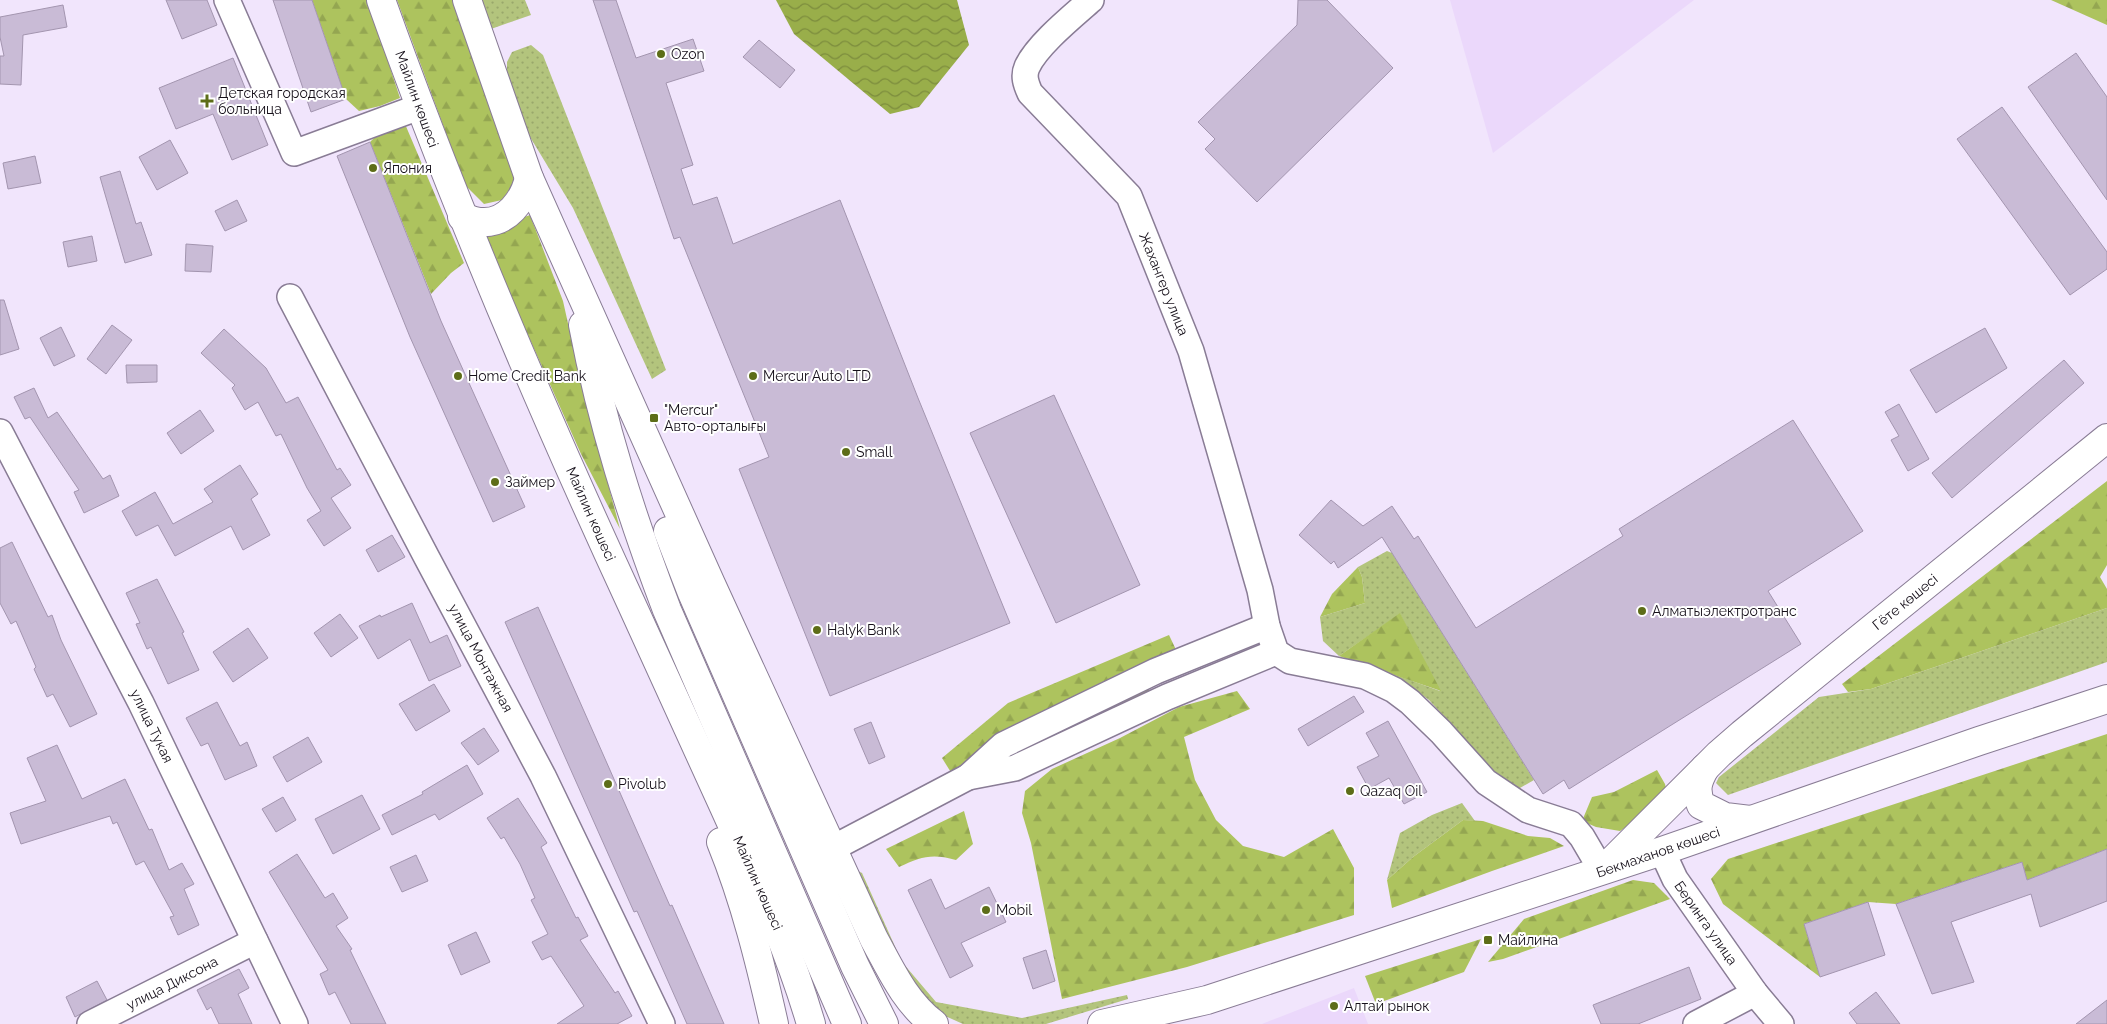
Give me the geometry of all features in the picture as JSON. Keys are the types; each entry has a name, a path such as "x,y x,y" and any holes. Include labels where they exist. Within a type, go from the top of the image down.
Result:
{"main road":[{"name":"Майлин көшесі","path":"381,0 462,217 610,560 769,906 801,989 811,1024"},
{"name":"Майлин көшесі","path":"466,0 529,178 711,584 874,939 905,995 917,1010 934,1024"},
{"path":"462,217 482,222 499,219 517,206 526,192 529,178"},
{"name":"Майлин көшесі","path":"574,280 596,389 620,480 645,552 667,610 847,1024"},
{"name":"Майлин көшесі","path":"574,280 647,479 692,593 855,966 884,1024"},
{"name":"Гёте көшесі","path":"1602,871 1705,768 1742,734 2107,438"},
{"path":"610,560 735,877 763,973 774,1024"},
{"name":"Бекмаханов көшесі","path":"1102,1024 1207,1000 1662,851 1979,741 2107,699"},
{"path":"1705,768 1696,788 1701,805 1725,816 1750,820"},
{"path":"1181,1024 1207,1000"},
{"name":"Бекмаханов көшесі","path":"1160,1024 1207,1000"}],"street":[{"path":"227,0 294,153 419,106"},
{"name":"Жахангер улица","path":"1092,0 1047,41 1028,67 1025,81 1030,93 1129,196 1191,351 1260,590 1266,626 1276,652"},
{"name":"улица Монтажная","path":"290,296 445,589 459,620 539,767 662,1024"},
{"name":"улица Тукая","path":"0,432 9,470 141,703 295,1024"},
{"path":"968,778 1003,745 1156,671 1266,626"},
{"path":"833,848 968,778 1015,768 1167,697 1276,652 1290,661 1366,676 1394,690 1410,702 1442,732 1486,782 1528,810 1571,824 1582,837 1602,871"},
{"name":"Беринга улица","path":"1662,851 1675,879 1755,993 1781,1024"},
{"name":"улица Диксона","path":"90,1024 255,941"},
{"path":"1696,1024 1755,993"}],"shaded area":[{"path":"481,0 525,0 531,15 491,29"},
{"path":"1450,0 1694,0 1493,153"},
{"path":"531,45 543,55 666,370 652,379 573,208 524,127 507,77 507,62 512,52"},
{"path":"1387,551 1392,553 1534,780 1513,792 1429,700 1393,674 1440,691 1400,614 1339,656 1323,641 1320,617 1365,603 1362,577 1358,567"},
{"path":"2107,608 2107,662 1728,795 1716,783 1719,777 1819,697 1871,689"},
{"path":"1462,803 1475,821 1463,820 1413,857 1387,880 1400,833 1432,815"},
{"path":"858,871 862,873 902,962 936,1002 1022,1018 1127,995 1128,999 1046,1024 963,1024 932,1010 895,968"},
{"name":"Алтай рынок","path":"1354,988 1368,1024 1262,1024"}],"green space":[{"path":"312,0 368,0 400,98 380,106 359,111 346,99"},
{"path":"397,0 459,0 515,172 512,186 502,200 484,204 465,185"},
{"path":"2051,0 2107,0 2107,25"},
{"path":"405,124 464,263 451,273 431,294 370,142 375,137"},
{"path":"530,215 563,301 582,386 620,529 581,454 482,232"},
{"path":"2107,481 2107,565 2100,577 2107,589 2107,608 1871,689 1848,692 1842,684"},
{"path":"1358,567 1362,577 1365,603 1320,617 1332,594"},
{"path":"1400,613 1441,691 1339,656"},
{"path":"1169,635 1178,654 952,774 942,758 1008,703"},
{"path":"1145,683 1152,694 1029,753 1034,737"},
{"path":"1237,691 1250,709 1184,737 1195,780 1216,820 1243,846 1284,857 1333,829 1354,868 1354,915 1187,967 1062,999 1031,843 1022,813 1025,791 1052,769 1120,738 1179,707"},
{"path":"2107,734 2107,849 2027,880 2022,862 1896,904 1868,902 1804,924 1820,977 1723,904 1711,879 1728,859"},
{"path":"1657,770 1665,784 1667,793 1647,813 1620,831 1596,827 1582,821 1592,797 1614,792"},
{"path":"964,811 973,844 956,860 926,857 899,867 886,849"},
{"path":"1463,820 1483,821 1528,836 1550,838 1564,846 1392,908 1387,880 1413,857"},
{"path":"1633,880 1654,883 1670,899 1503,959 1488,962 1524,919"},
{"path":"1481,939 1464,972 1376,1004 1365,976"}],"water":[{"path":"776,0 957,0 969,45 919,107 890,114 794,34"}],"building":[{"path":"166,0 207,0 217,25 182,39"},
{"path":"273,0 312,0 346,99 311,112"},
{"path":"593,0 616,0 636,58 693,39 704,71 666,83 693,165 681,169 693,205 717,197 733,244 840,200 1010,623 830,696 739,469 769,457 680,237 674,239"},
{"path":"1298,0 1327,0 1393,68 1257,202 1205,149 1215,139 1198,122 1297,25"},
{"path":"63,5 67,27 23,35 21,85 0,84 0,56 4,56 0,37 0,17"},
{"path":"759,40 795,70 780,88 743,57"},
{"path":"2076,53 2107,97 2107,200 2028,87"},
{"name":"Детская городская больница","path":"233,58 268,145 232,160 213,114 176,129 159,88"},
{"path":"2002,107 2107,252 2107,269 2070,295 1957,139"},
{"path":"170,140 188,173 157,190 139,157"},
{"path":"370,142 441,321 525,507 493,522 410,337 337,156"},
{"path":"35,156 41,183 8,189 3,163"},
{"path":"120,171 136,224 141,222 152,255 125,263 100,177"},
{"path":"237,200 247,221 225,231 215,211"},
{"path":"92,236 97,261 68,267 63,242"},
{"path":"186,244 213,246 211,272 185,271"},
{"path":"0,300 4,300 19,349 0,355"},
{"path":"112,325 132,340 106,374 87,359"},
{"path":"61,327 75,356 54,366 40,338"},
{"path":"1985,328 2007,368 1936,413 1910,370"},
{"path":"224,329 266,368 286,403 298,397 337,470 340,468 351,485 331,498 351,528 324,546 307,520 321,511 307,488 281,434 276,436 258,402 245,410 232,388 235,385 201,353"},
{"path":"2064,360 2084,383 1952,498 1932,473"},
{"path":"126,365 157,365 157,382 127,383"},
{"path":"34,388 48,418 57,412 103,479 110,475 119,496 84,513 74,492 79,490 30,417 25,419 14,397"},
{"path":"1054,395 1140,585 1056,623 970,433"},
{"path":"1899,404 1929,459 1908,471 1891,440 1899,436 1885,412"},
{"path":"200,410 214,431 181,454 167,433"},
{"name":"Алматыэлектротранс","path":"1793,420 1863,531 1768,591 1801,644 1569,789 1564,780 1543,794 1382,537 1338,568 1334,561 1331,564 1299,535 1331,500 1363,526 1392,506 1414,539 1418,536 1476,628 1623,536 1619,529"},
{"path":"240,465 258,494 251,499 270,535 243,550 231,526 175,556 158,525 136,536 122,511 155,492 173,524 213,502 204,489"},
{"path":"392,535 405,557 378,572 366,550"},
{"path":"12,542 48,617 52,615 61,640 97,714 70,727 53,694 47,697 16,621 11,624 0,603 0,548"},
{"path":"157,579 184,632 182,633 199,670 168,684 151,647 147,649 136,624 140,623 126,593"},
{"path":"412,603 430,643 447,635 461,666 429,681 410,639 378,659 359,626 380,615 381,617"},
{"path":"538,607 724,1024 687,1024 637,911 634,912 505,622"},
{"path":"340,614 358,638 331,657 314,633"},
{"path":"248,628 268,658 233,682 213,652"},
{"path":"434,684 450,711 416,731 399,704"},
{"path":"1354,696 1364,712 1308,746 1298,729"},
{"path":"217,702 240,746 247,742 257,766 225,780 208,743 201,746 186,718"},
{"path":"1388,721 1427,792 1404,804 1389,778 1369,789 1357,767 1379,756 1366,733"},
{"path":"871,722 885,757 869,764 854,729"},
{"path":"484,728 499,751 478,765 461,743"},
{"path":"308,737 322,762 287,782 273,757"},
{"path":"57,745 82,799 125,779 149,830 152,829 169,870 182,863 194,884 184,889 199,925 178,935 170,917 174,916 144,861 136,865 117,822 113,824 110,816 21,844 10,813 46,801 27,758"},
{"path":"467,765 483,794 439,820 435,814 392,835 382,815 423,794 422,792"},
{"path":"362,795 380,829 333,854 315,819"},
{"path":"283,797 296,820 276,832 262,809"},
{"path":"518,798 547,843 541,847 576,918 578,917 588,936 580,940 615,993 618,991 632,1016 617,1024 557,1024 584,1006 551,956 542,960 532,942 548,934 531,900 535,898 520,864 504,837 501,839 487,818"},
{"path":"2107,849 2107,901 2040,927 2031,894 1951,922 1974,982 1932,994 1896,904 2022,862 2027,880"},
{"path":"297,854 325,898 333,893 348,918 336,926 352,949 350,950 386,1024 351,1024 335,992 329,995 320,974 328,970 269,872"},
{"path":"416,855 428,881 402,892 390,867"},
{"path":"931,879 945,909 989,887 1006,922 961,943 973,966 950,978 908,890"},
{"path":"1868,902 1885,955 1820,977 1804,924"},
{"path":"476,932 490,962 461,975 448,945"},
{"path":"1046,950 1055,981 1033,989 1023,958"},
{"path":"1689,967 1701,999 1638,1024 1601,1024 1593,1005"},
{"path":"239,969 249,988 238,994 252,1024 219,1024 211,1007 207,1010 197,990"},
{"path":"97,981 107,1000 75,1017 66,997"},
{"path":"1876,992 1900,1024 1857,1024 1849,1013"},
{"path":"2107,1000 2107,1024 2076,1024"}],"place":[{"name":"Ozon","path":"661,54"},
{"name":"Детская городская больница","path":"207,101"},
{"name":"Япония","path":"373,168"},
{"name":"Home Credit Bank","path":"458,376"},
{"name":"Mercur Auto LTD","path":"753,376"},
{"name":"\"Mercur\" Авто-орталығы","path":"654,418"},
{"name":"Small","path":"846,452"},
{"name":"Займер","path":"495,482"},
{"name":"Алматыэлектротранс","path":"1642,611"},
{"name":"Halyk Bank","path":"817,630"},
{"name":"Pivolub","path":"608,784"},
{"name":"Qazaq Oil","path":"1350,791"},
{"name":"Mobil","path":"986,910"},
{"name":"Майлина","path":"1488,940"},
{"name":"Алтай рынок","path":"1334,1006"}]}
